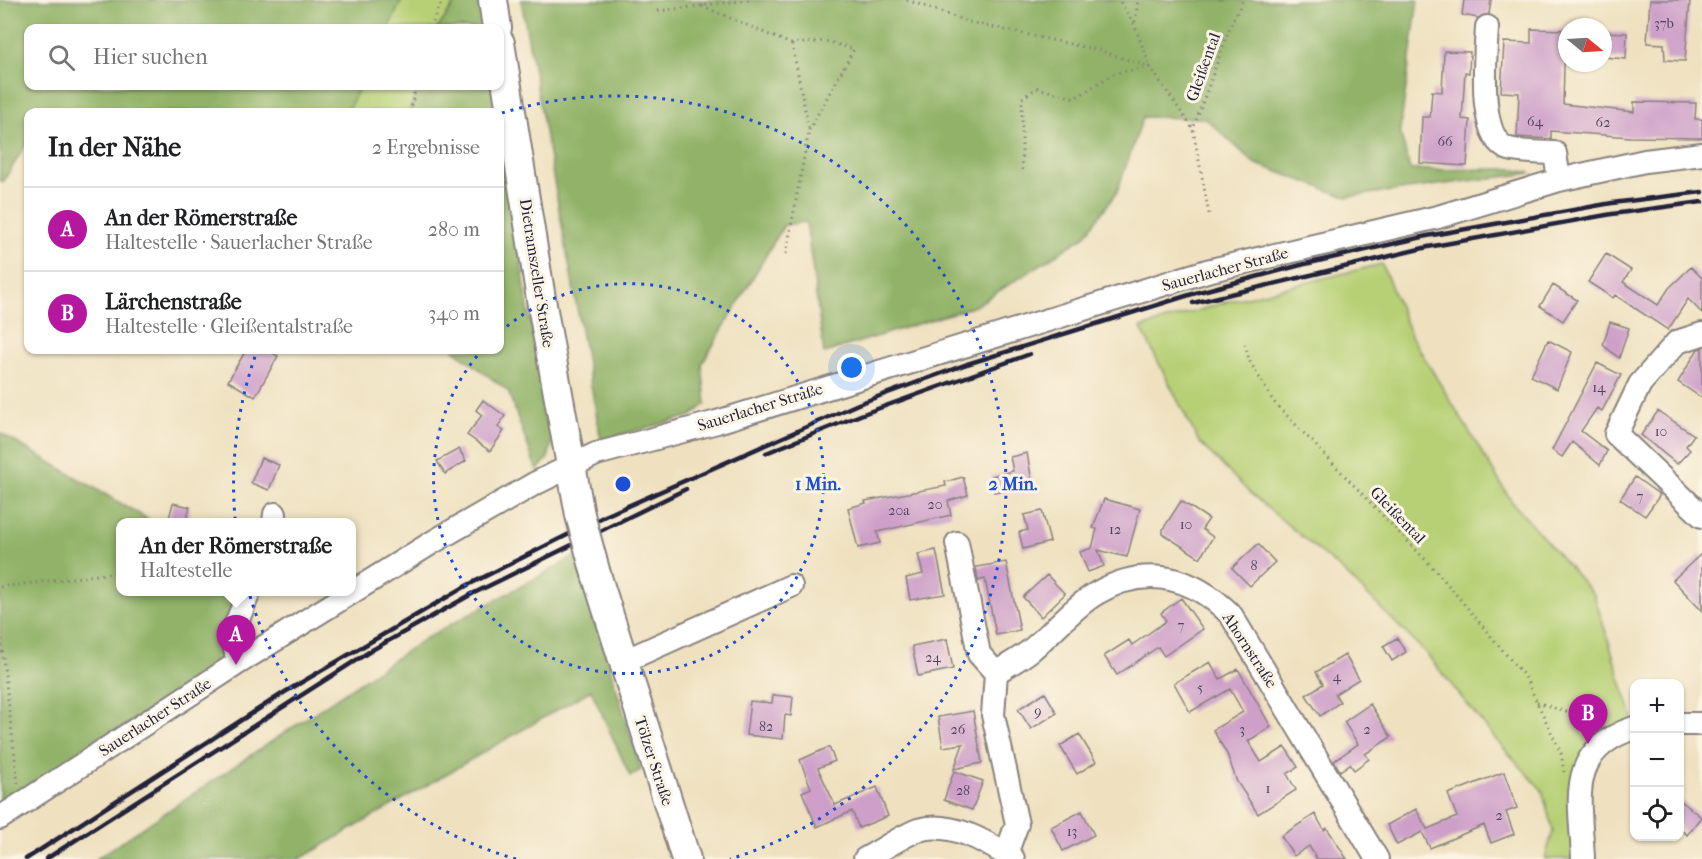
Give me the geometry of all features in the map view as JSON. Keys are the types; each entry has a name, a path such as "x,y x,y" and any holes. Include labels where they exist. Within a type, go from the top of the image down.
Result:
{"main road":[{"path":"493,0 496,24"},
{"name":"Dietramszeller Straße","path":"504,67 570,467"},
{"name":"Tölzer Straße","path":"570,467 580,515 622,662 686,859"}],"street":[{"path":"1487,27 1485,104 1494,136 1507,149 1555,153 1559,180"},
{"name":"Sauerlacher Straße","path":"356,590 433,542 597,454 717,422 1207,271 1438,217 1559,180 1645,161 1702,154"},
{"path":"1702,334 1677,342 1640,384 1617,434 1702,516"},
{"path":"865,859 917,831 935,827 980,840 1010,857 1017,824 993,715 996,673 980,654 957,543"},
{"name":"Ahornstraße","path":"996,673 1029,652 1096,594 1112,586 1132,580 1155,578 1174,579 1201,589 1231,615 1377,859"},
{"path":"622,662 791,586"},
{"path":"238,663 232,634 247,596"},
{"name":"Sauerlacher Straße","path":"0,818 238,663 346,596"},
{"path":"1684,724 1702,724"},
{"path":"1583,859 1579,802 1580,777 1592,756 1608,740 1630,729"}],"path":[{"path":"432,24 438,8 445,0"},
{"path":"658,11 749,0"},
{"path":"908,0 969,22 1098,50 1150,67"},
{"path":"1119,0 1134,24 1150,67 1193,129 1209,214"},
{"path":"1134,24 1138,0"},
{"name":"Gleißental","path":"1193,129 1231,24 1243,0"},
{"path":"702,6 792,44 826,41 854,49 809,130 786,254"},
{"path":"792,44 809,130"},
{"path":"1022,170 1022,98 1037,88 1075,98 1115,73 1150,67"},
{"path":"411,108 415,90"},
{"name":"Gleißental","path":"1245,344 1249,360 1273,401 1439,574 1525,677 1561,753 1565,776"},
{"path":"0,587 116,572"},
{"path":"0,633 21,805"},
{"path":"1537,702 1630,729"}],"green space":[{"path":"0,0 402,0 390,24 24,24 24,90 358,90 349,108 24,108 24,148 3,182 0,180"},
{"path":"402,0 457,0 441,24 390,24"},
{"path":"457,0 483,0 486,24 441,24"},
{"path":"521,0 1418,0 1400,131 1410,170 1512,169 1531,173 1346,197 1254,163 1205,118 1143,117 1117,192 1084,237 975,306 824,353 806,222 784,225 702,364 706,404 691,416 601,440"},
{"path":"358,90 417,90 411,108 349,108"},
{"path":"417,90 496,90 498,108 411,108"},
{"path":"504,143 528,308 553,440 548,458 537,471 508,391 459,354 504,354"},
{"path":"1382,264 1411,336 1512,502 1594,595 1630,709 1630,721 1585,754 1577,859 1545,859 1553,831 1542,790 1497,741 1425,652 1343,571 1252,495 1199,442 1141,328 1226,302"},
{"path":"0,433 146,518 116,518 116,596 243,596 222,663 0,806"},
{"path":"576,556 641,770 630,776 591,690 300,859 96,859 426,638"}],"building":[{"path":"1464,0 1491,0 1489,14 1478,18 1462,15"},
{"path":"1650,0 1690,0 1685,61 1665,60 1664,44 1647,43"},
{"path":"1531,29 1558,30 1558,72 1564,72 1563,104 1634,112 1634,102 1696,103 1695,119 1702,119 1702,138 1630,137 1551,131 1551,139 1517,137 1519,93 1501,92 1504,42 1531,43"},
{"path":"1612,32 1627,33 1626,59 1612,58"},
{"path":"1444,51 1470,52 1469,73 1465,72 1462,119 1470,120 1467,166 1420,163 1422,117 1430,117 1432,91 1442,92"},
{"path":"1606,254 1631,270 1623,282 1658,305 1669,288 1691,267 1702,278 1702,313 1688,299 1668,330 1615,295 1613,298 1588,282"},
{"path":"1553,285 1577,300 1563,321 1540,306"},
{"path":"1610,322 1629,328 1619,358 1603,345"},
{"path":"1548,340 1572,352 1557,389 1531,376"},
{"path":"1702,348 1702,398 1678,382 1698,349"},
{"path":"244,354 278,356 255,397 228,381"},
{"path":"1597,363 1621,375 1602,411 1597,408 1581,431 1607,451 1600,465 1572,442 1562,457 1552,450"},
{"path":"483,400 505,416 498,427 504,431 490,451 467,435 482,415 476,410"},
{"path":"1658,411 1694,435 1686,446 1690,450 1677,464 1641,435"},
{"path":"459,449 466,461 445,474 437,461"},
{"path":"1027,453 1033,487 994,492 991,476 1013,471 1010,457"},
{"path":"261,458 279,465 269,490 251,483"},
{"path":"963,477 968,495 948,501 951,515 877,532 880,543 858,548 848,508 866,503 865,501 946,486 945,482"},
{"path":"1635,477 1660,495 1645,516 1620,499"},
{"path":"1104,499 1140,509 1127,557 1098,550 1104,566 1088,572 1080,552 1092,548 1097,529 1093,528"},
{"path":"1181,501 1209,519 1202,529 1213,537 1200,558 1163,534 1163,529"},
{"path":"173,503 190,507 187,518 169,518"},
{"path":"1042,511 1050,542 1023,549 1019,532 1028,530 1024,515"},
{"path":"1258,544 1275,562 1250,586 1232,568"},
{"path":"936,550 945,594 910,600 906,578 923,574 918,554"},
{"path":"1702,553 1702,611 1673,580"},
{"path":"1006,562 1020,630 996,635 985,579 978,581 976,567"},
{"path":"1047,575 1065,594 1041,617 1023,597"},
{"path":"1181,598 1203,629 1164,656 1158,647 1117,675 1104,656 1129,640 1132,645 1166,621 1161,613"},
{"path":"1397,638 1406,652 1392,661 1383,646"},
{"path":"947,639 953,669 918,676 912,646"},
{"path":"1345,655 1359,679 1335,694 1340,702 1320,716 1306,695 1323,684 1316,672"},
{"path":"1210,662 1220,679 1238,669 1271,727 1248,741 1261,762 1285,747 1298,767 1287,774 1296,790 1258,814 1237,782 1227,754 1213,730 1243,712 1230,689 1190,712 1174,683"},
{"path":"1045,693 1057,713 1031,729 1018,709"},
{"path":"773,695 793,697 791,716 785,715 783,739 746,735 750,701 772,703"},
{"path":"1370,704 1391,737 1365,754 1369,759 1354,770 1350,764 1340,771 1334,761 1358,744 1344,722"},
{"path":"973,711 982,763 954,769 963,744 943,747 938,717"},
{"path":"1079,734 1096,762 1077,774 1060,746"},
{"path":"829,747 835,761 818,768 835,805 877,787 888,816 859,828 852,811 817,827 802,792 811,788 800,760"},
{"path":"954,771 983,781 972,810 944,800"},
{"path":"1504,772 1517,808 1506,812 1514,834 1491,843 1484,825 1430,848 1422,832 1397,845 1387,825 1416,809 1427,829 1457,817 1448,794"},
{"path":"1684,803 1701,817 1687,835 1684,832"},
{"path":"1082,811 1094,835 1063,851 1051,827"},
{"path":"1315,814 1324,830 1327,828 1347,859 1317,859 1309,846 1294,856 1281,836"}],"railway":[{"path":"26,859 285,692 466,586 605,516 858,404 967,364 1199,292 1301,265 1427,236 1612,203 1702,192"},
{"path":"1193,303 1428,247 1612,214 1702,202"},
{"path":"766,453 863,414 1030,354"},
{"path":"46,859 372,650 472,594 686,489"}],"place":[{"name":"An der Römerstraße","path":"236,665"},
{"name":"Lärchenstraße","path":"1588,744"}]}
